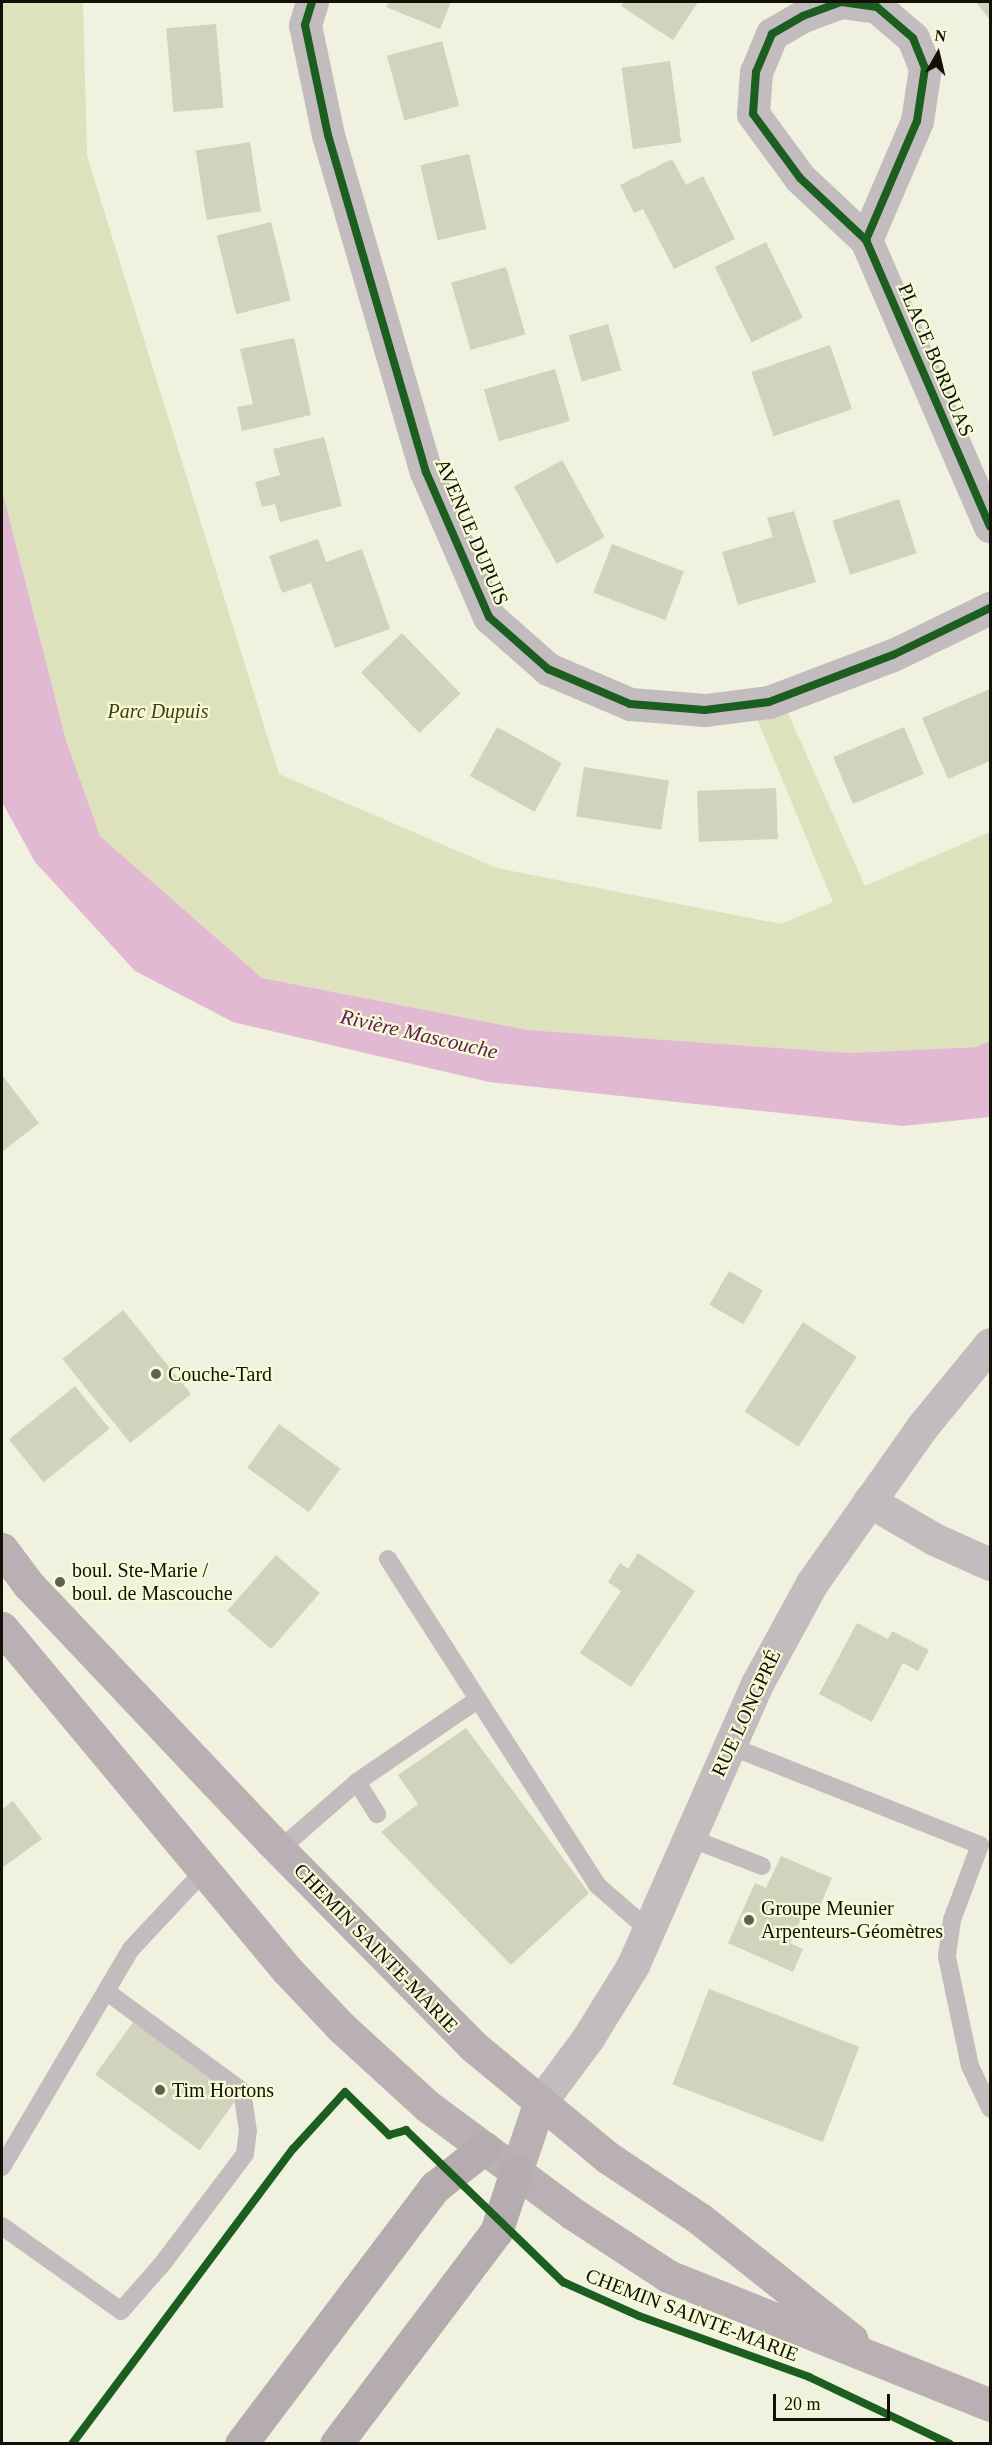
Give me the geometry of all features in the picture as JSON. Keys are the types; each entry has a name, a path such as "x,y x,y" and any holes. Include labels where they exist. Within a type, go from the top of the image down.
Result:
{"highway":[{"path":"241,2444 435,2187 484,2148"},
{"path":"336,2444 496,2232 516,2172"}],"main road":[{"name":"CHEMIN SAINTE-MARIE","path":"2,1549 28,1584 409,1984 539,2104 607,2157 700,2219 882,2363"},
{"name":"CHEMIN SAINTE-MARIE","path":"2,1628 205,1870 341,2027 426,2105 516,2172 668,2276 990,2405"},
{"name":"RUE LONGPRÉ","path":"484,2148 539,2104"},
{"name":"RUE LONGPRÉ","path":"516,2172 539,2104"}],"street":[{"name":"AVENUE DUPUIS","path":"312,2 305,25 328,135 426,472 489,617 548,669 630,704 705,710 769,702 894,655 990,608"},
{"name":"PLACE BORDUAS","path":"866,240 917,121 925,68 913,38 877,7 841,2 803,16 772,34 756,72 753,114 800,178 866,240 990,526"},
{"name":"RUE LONGPRÉ","path":"539,2104 603,2015 650,1932 730,1746 793,1614 928,1418 990,1344"},
{"path":"869,1501 934,1539 990,1564"}],"lane":[{"path":"388,1559 597,1885 650,1932"},
{"path":"280,1849 357,1782 477,1700"},
{"path":"730,1746 985,1846 952,1920 947,1957 970,2066 990,2108"},
{"path":"357,1782 377,1814"},
{"path":"690,1838 762,1866"},
{"path":"2,2168 131,1949 205,1870"},
{"path":"2,2226 121,2311 164,2263 245,2154 248,2131 242,2091 106,1992"}],"green space":[{"name":"Parc Dupuis","path":"2,2 83,2 87,156 279,774 497,868 781,924 833,902 755,714 786,709 865,886 990,832 990,1041 976,1047 849,1053 528,1030 262,978 100,836 66,740 2,490"}],"water":[{"name":"Rivière Mascouche","path":"2,490 66,740 100,836 262,978 528,1030 849,1053 976,1047 990,1041 990,1117 903,1126 489,1082 233,1022 135,971 35,862 2,802"}],"building":[{"path":"389,2 451,2 440,29 386,7"},
{"path":"624,2 698,2 673,40 621,6"},
{"path":"976,2 990,2 990,20"},
{"path":"216,24 223,108 174,112 166,28"},
{"path":"442,41 459,106 404,120 387,56"},
{"path":"670,61 681,142 633,149 621,68"},
{"path":"250,142 261,211 207,220 196,151"},
{"path":"469,154 486,229 438,240 420,165"},
{"path":"672,159 686,185 703,176 735,239 674,269 643,209 634,213 620,185"},
{"path":"271,222 291,301 236,314 217,236"},
{"path":"766,242 803,317 752,342 715,267"},
{"path":"506,267 525,334 471,350 451,283"},
{"path":"608,324 621,370 582,381 569,335"},
{"path":"294,338 311,415 242,431 237,407 253,404 240,349"},
{"path":"830,345 852,409 774,436 752,372"},
{"path":"555,369 570,421 499,441 484,389"},
{"path":"324,437 342,506 280,522 275,504 262,507 255,482 280,475 273,449"},
{"path":"562,460 605,537 557,564 514,487"},
{"path":"899,499 917,553 850,575 832,521"},
{"path":"794,511 816,582 738,605 722,552 773,537 767,518"},
{"path":"318,539 326,562 362,549 390,629 335,648 311,583 282,593 269,556"},
{"path":"612,544 684,572 665,620 593,593"},
{"path":"402,633 460,693 419,733 361,673"},
{"path":"990,689 990,761 948,779 922,718"},
{"path":"497,727 562,763 535,812 470,776"},
{"path":"904,727 924,774 853,804 833,757"},
{"path":"584,767 669,780 661,830 576,816"},
{"path":"776,788 778,839 699,842 697,791"},
{"path":"2,1075 39,1123 2,1152"},
{"path":"729,1271 763,1290 743,1324 710,1305"},
{"path":"123,1310 191,1394 130,1443 62,1359"},
{"path":"803,1322 857,1357 798,1447 745,1412"},
{"path":"75,1386 110,1429 44,1482 9,1439"},
{"path":"279,1424 340,1469 309,1512 247,1468"},
{"path":"638,1553 695,1591 631,1687 580,1653 621,1591 608,1582 620,1563 628,1569"},
{"path":"276,1555 320,1593 271,1649 227,1611"},
{"path":"857,1623 888,1639 892,1631 929,1650 918,1671 903,1663 872,1722 819,1694"},
{"path":"466,1728 589,1893 511,1965 381,1832 418,1804 398,1775"},
{"path":"13,1801 42,1839 2,1868 2,1809"},
{"path":"781,1856 832,1878 816,1915 805,1910 790,1943 803,1949 793,1972 728,1943 755,1883 766,1888"},
{"path":"709,1989 859,2047 823,2142 672,2084"},
{"path":"134,2021 238,2097 200,2150 95,2074"}],"cycle path":[{"path":"312,2 305,25 328,135 426,472 489,617 548,669 630,704 705,710 769,702 893,655 990,608"},
{"path":"866,240 917,121 925,68 913,38 877,7 841,2 803,16 772,34 756,72 753,114 800,178 866,240 990,526"},
{"path":"72,2444 293,2149 345,2092 389,2135 406,2130 563,2282 639,2316 809,2377 950,2444"}],"place":[{"name":"Couche-Tard","path":"156,1374"},
{"name":"boul. Ste-Marie / boul. de Mascouche","path":"60,1582"},
{"name":"Groupe Meunier Arpenteurs-Géomètres","path":"749,1920"},
{"name":"Tim Hortons","path":"160,2090"}]}
